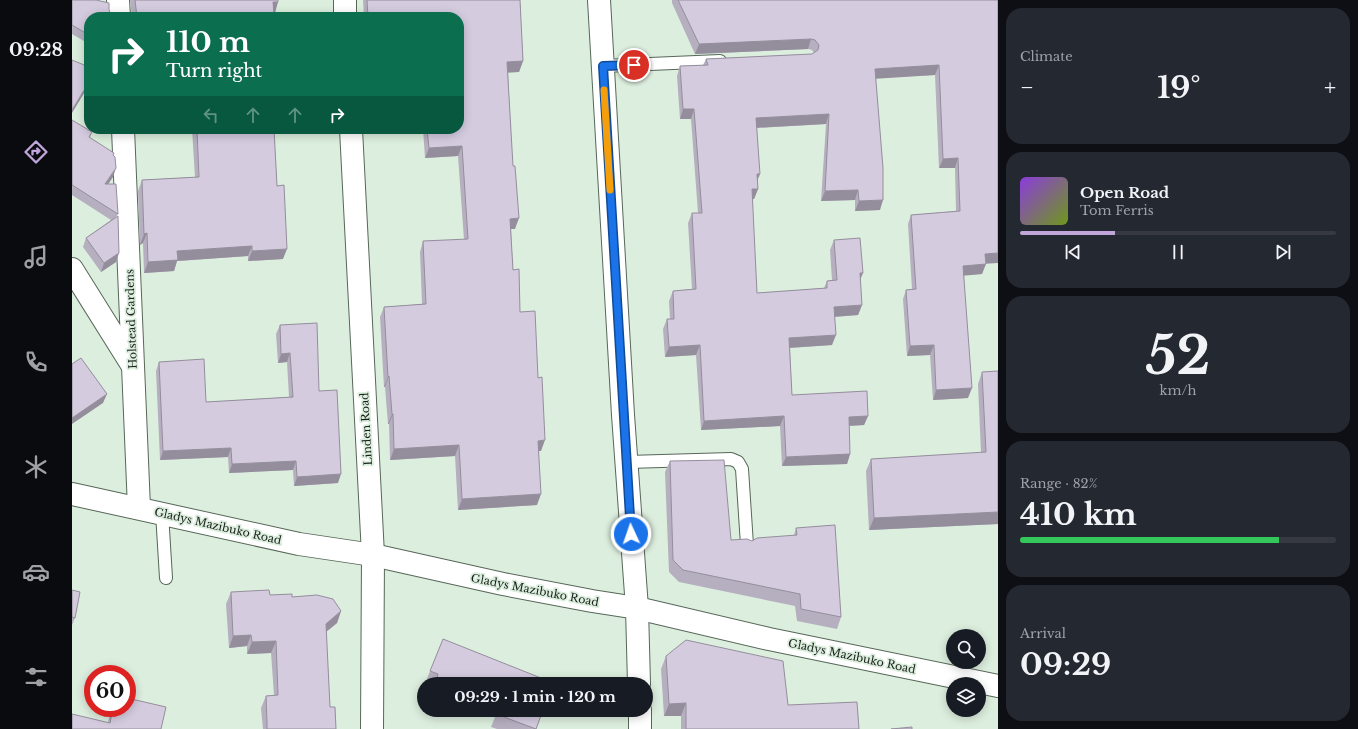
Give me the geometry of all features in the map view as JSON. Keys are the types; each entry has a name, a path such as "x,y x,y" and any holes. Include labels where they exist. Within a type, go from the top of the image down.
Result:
{"street":[{"path":"118,0 119,12"},
{"path":"345,0 345,12"},
{"path":"599,0 637,608 639,677"},
{"name":"Holstead Gardens","path":"123,134 139,508"},
{"name":"Linden Road","path":"350,134 372,555 372,729"},
{"path":"72,269 132,366"},
{"name":"Gladys Mazibuko Road","path":"72,494 299,544 372,555 503,584 637,608 769,639 998,686"},
{"path":"640,717 640,729"}],"lane":[{"path":"603,66 729,60"},
{"path":"627,462 731,459 738,462 742,469 747,545"},
{"path":"162,513 166,578"}],"building":[{"path":"72,0 96,0 109,3 110,12 84,12 84,32 72,25"},
{"path":"135,0 278,0 278,2 273,2 274,12 136,12"},
{"path":"367,0 520,0 523,61 507,62 513,166 515,166 519,218 510,219 513,270 519,269 520,312 535,311 538,378 542,377 545,440 538,441 541,494 462,499 459,445 394,449 393,414 389,376 388,377 384,307 426,304 423,241 468,239 462,146 429,148 428,134 464,134 464,12 368,12"},
{"path":"678,0 998,0 998,253 985,254 986,264 963,266 972,388 936,390 934,345 910,346 906,290 916,289 911,215 960,211 958,158 943,159 939,65 875,69 883,168 883,200 859,201 858,190 825,191 829,114 756,118 760,174 757,174 758,189 752,189 757,293 827,288 827,281 837,280 834,240 860,238 863,273 860,273 862,305 834,307 836,335 789,338 792,395 867,391 868,416 849,417 850,454 786,457 784,416 704,421 700,345 669,347 667,319 674,319 673,291 696,289 692,213 702,213 694,109 683,109 680,66 708,65 706,59 812,54 818,50 819,45 815,40 811,39 699,44"},
{"path":"72,60 84,65 84,90 72,110"},
{"path":"72,120 84,127 84,134 91,134 89,137 114,153 113,155 115,157 116,168 105,184 116,184 118,214 72,185"},
{"path":"197,134 274,134 277,186 284,185 287,249 252,251 252,246 177,251 178,260 148,262 147,233 144,234 142,180 199,177"},
{"path":"118,216 119,253 104,263 86,238"},
{"path":"317,323 319,391 337,390 341,474 297,477 296,461 232,464 231,448 163,451 159,362 204,359 206,402 293,397 290,353 281,354 280,325"},
{"path":"81,358 107,394 72,418 72,364"},
{"path":"998,371 998,512 874,518 871,459 986,452 982,372"},
{"path":"724,460 731,540 747,539 752,541 757,538 797,535 796,528 835,525 841,617 801,609 800,594 683,570 673,560 670,461"},
{"path":"72,590 80,592 75,618 72,617"},
{"path":"269,590 270,595 292,594 292,597 317,595 333,599 341,611 326,624 330,707 335,707 336,729 267,729 266,696 278,695 276,641 252,642 251,635 233,636 231,592"},
{"path":"443,639 538,677 437,677 438,674 430,671"},
{"path":"686,640 783,661 788,705 857,702 859,729 686,729 686,703 669,704 666,656"},
{"path":"136,700 166,707 161,729 72,729 72,714 110,723 111,717 136,717"},
{"path":"504,717 540,717 536,729"},
{"path":"912,727 912,729 891,729"}],"slow traffic":[{"path":"604,90 610,190"}],"route":[{"path":"631,534 603,66 634,65"}]}
